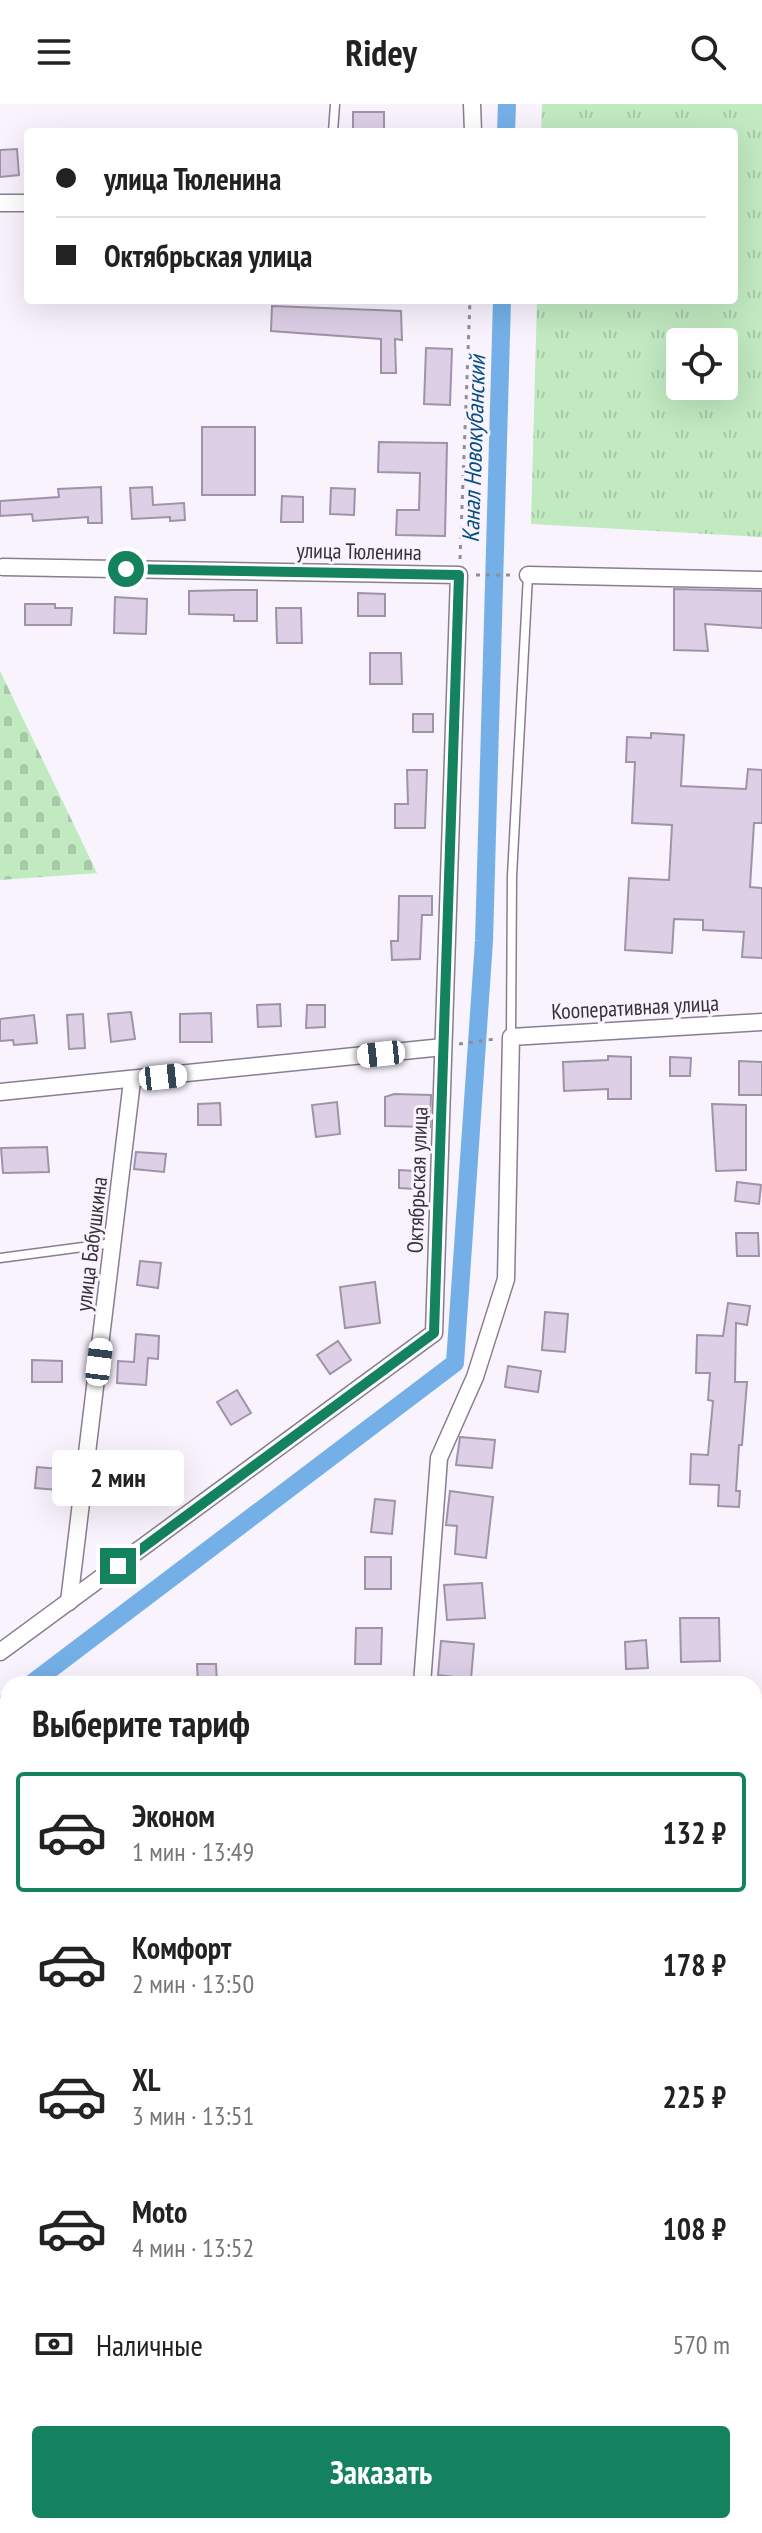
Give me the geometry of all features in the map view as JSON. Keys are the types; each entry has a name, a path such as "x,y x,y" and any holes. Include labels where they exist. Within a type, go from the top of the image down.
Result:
{"street":[{"path":"472,104 473,128"},
{"path":"0,203 24,203"},
{"name":"улица Тюленина","path":"3,567 459,575"},
{"name":"Октябрьская улица","path":"69,1602 434,1333 459,575"},
{"path":"528,575 762,580"},
{"name":"Кооперативная улица","path":"511,1037 762,1022"},
{"path":"423,1676 439,1458 475,1377 506,1279 511,1037"},
{"path":"0,1092 443,1047"},
{"name":"улица Бабушкина","path":"69,1602 132,1081"},
{"path":"0,1652 69,1602"}],"lane":[{"path":"333,128 335,104"},
{"path":"511,1037 512,876 528,575"},
{"path":"0,1258 114,1242"}],"path":[{"path":"470,304 459,575 528,575"},
{"path":"443,1047 511,1037"}],"green space":[{"path":"542,104 762,104 762,537 531,524 537,304 738,304 738,128 541,128"},
{"path":"0,671 97,873 0,880"}],"building":[{"path":"353,112 384,112 384,128 353,128"},
{"path":"17,149 19,175 0,177 0,150"},
{"path":"272,306 401,311 402,340 395,339 396,373 381,373 381,339 271,331"},
{"path":"426,348 452,349 450,405 424,404"},
{"path":"202,427 255,427 255,495 202,495"},
{"path":"379,442 447,443 445,536 396,535 397,510 419,510 420,473 378,472"},
{"path":"101,487 102,523 88,523 88,517 33,521 32,514 0,516 0,501 59,497 58,489"},
{"path":"152,487 153,505 184,503 185,520 170,521 170,517 132,519 130,488"},
{"path":"331,488 355,489 354,515 330,514"},
{"path":"282,496 303,497 303,522 281,522"},
{"path":"674,589 762,591 762,628 705,624 708,651 674,650"},
{"path":"257,590 257,621 234,621 234,615 189,614 189,591"},
{"path":"358,593 385,594 385,616 358,616"},
{"path":"115,597 147,599 146,634 114,633"},
{"path":"25,604 55,604 55,608 72,608 71,625 25,625"},
{"path":"276,608 301,608 302,643 277,643"},
{"path":"370,653 401,653 402,684 370,684"},
{"path":"413,714 433,714 433,732 413,732"},
{"path":"651,733 684,735 681,786 746,789 748,769 762,770 762,823 754,823 750,887 762,888 762,958 742,957 744,932 703,930 703,920 674,919 672,953 625,950 629,878 669,880 672,825 632,823 635,762 626,762 627,737 651,738"},
{"path":"407,770 427,770 425,828 395,828 395,804 408,804"},
{"path":"399,896 432,896 432,915 422,915 420,959 392,960 391,941 398,941"},
{"path":"280,1004 281,1026 258,1027 257,1005"},
{"path":"307,1005 325,1005 325,1027 306,1028"},
{"path":"131,1012 135,1039 111,1042 108,1014"},
{"path":"211,1013 212,1042 180,1042 180,1014"},
{"path":"83,1014 85,1048 69,1049 67,1015"},
{"path":"34,1015 37,1043 14,1045 13,1040 0,1041 0,1019"},
{"path":"608,1056 631,1057 631,1099 608,1099 608,1089 564,1091 563,1062 608,1060"},
{"path":"670,1057 691,1058 690,1076 670,1076"},
{"path":"739,1061 762,1062 762,1095 739,1095"},
{"path":"394,1094 431,1095 430,1127 385,1126 385,1097"},
{"path":"337,1102 340,1134 316,1137 312,1105"},
{"path":"220,1103 221,1125 198,1125 198,1104"},
{"path":"712,1104 746,1105 746,1170 716,1171"},
{"path":"47,1147 49,1172 3,1173 1,1148"},
{"path":"136,1152 166,1154 164,1172 134,1169"},
{"path":"399,1170 416,1171 415,1189 399,1188"},
{"path":"737,1182 761,1185 759,1204 735,1201"},
{"path":"736,1233 758,1233 759,1256 737,1256"},
{"path":"140,1261 161,1263 158,1288 137,1285"},
{"path":"375,1282 380,1323 345,1328 340,1287"},
{"path":"728,1303 750,1306 747,1325 736,1323 735,1382 747,1382 736,1491 740,1491 739,1507 718,1506 719,1485 690,1484 691,1454 708,1455 713,1401 708,1400 710,1373 696,1373 697,1335 723,1336"},
{"path":"545,1312 568,1314 565,1352 542,1350"},
{"path":"136,1334 159,1336 158,1359 148,1358 146,1385 117,1383 118,1361 134,1362"},
{"path":"338,1341 351,1360 330,1374 317,1355"},
{"path":"32,1360 62,1361 62,1382 32,1382"},
{"path":"508,1366 541,1371 538,1392 505,1387"},
{"path":"237,1390 251,1413 231,1425 217,1402"},
{"path":"460,1437 495,1440 492,1468 456,1465"},
{"path":"113,1459 146,1460 145,1487 113,1486"},
{"path":"37,1467 59,1469 58,1490 35,1488"},
{"path":"450,1491 493,1497 486,1558 455,1554 457,1526 446,1525"},
{"path":"375,1499 395,1501 392,1534 371,1532"},
{"path":"365,1557 391,1557 391,1589 365,1589"},
{"path":"482,1583 485,1618 447,1620 444,1585"},
{"path":"680,1618 719,1618 720,1661 681,1662"},
{"path":"356,1628 382,1628 381,1664 355,1664"},
{"path":"646,1640 648,1668 626,1669 625,1642"},
{"path":"441,1641 474,1644 471,1676 438,1675"},
{"path":"197,1664 216,1664 217,1676 198,1676"}],"waterway":[{"name":"Канал Новокубанский","path":"506,128 507,104"},
{"name":"Канал Новокубанский","path":"42,1676 455,1363 484,941 502,304"}],"route":[{"path":"118,1566 434,1333 459,575 126,569"}]}
